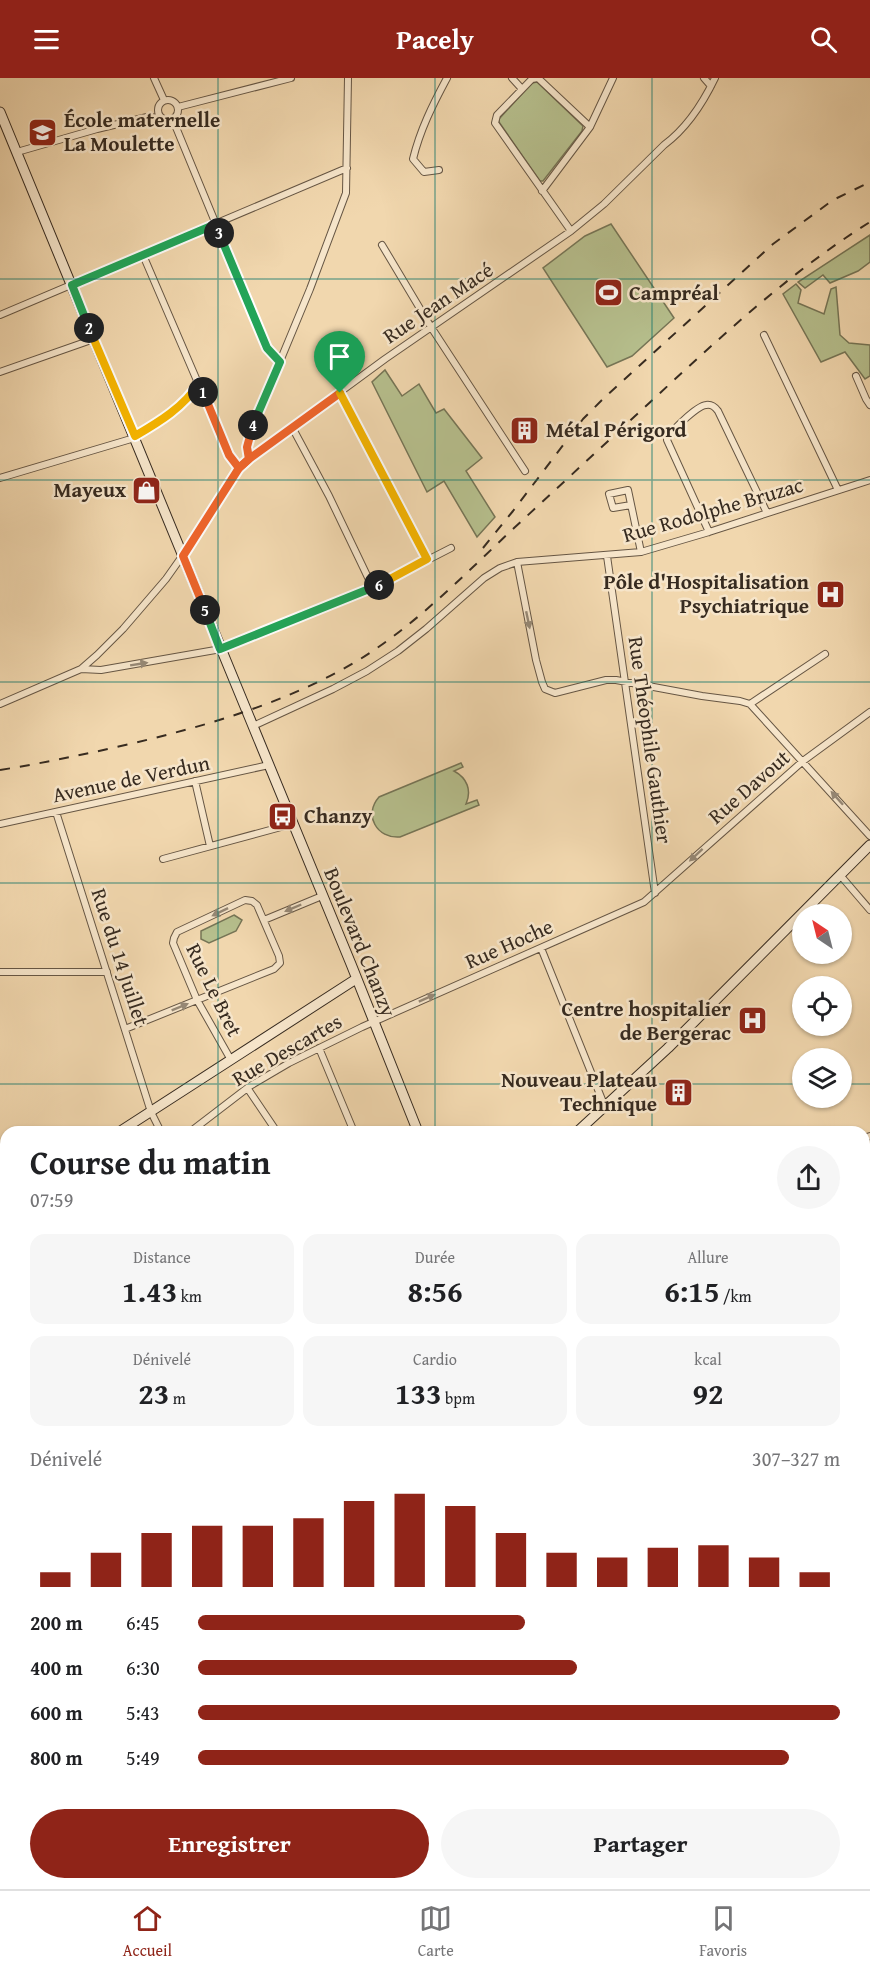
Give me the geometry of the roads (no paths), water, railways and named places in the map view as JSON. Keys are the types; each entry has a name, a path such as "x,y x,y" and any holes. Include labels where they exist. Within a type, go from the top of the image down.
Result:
{"main road":[{"name":"Boulevard Chanzy","path":"0,112 135,436 416,1126"},
{"path":"584,1126 668,1048 870,845"},
{"path":"129,1126 356,979"}],"street":[{"path":"154,78 164,100"},
{"path":"178,107 291,78"},
{"path":"249,459 247,447 249,436 342,209 346,193 348,78"},
{"path":"439,170 424,172 413,159 434,102 447,78"},
{"path":"512,78 522,90"},
{"path":"571,231 495,123 497,115 532,79 538,78 590,128"},
{"path":"542,191 590,128 613,78"},
{"path":"704,78 711,86"},
{"name":"Rue Jean Macé","path":"81,669 123,629 166,579 239,468 431,327 571,231 675,137 692,116 715,78"},
{"path":"16,152 147,117 173,120 179,113 178,107 174,101 164,100"},
{"path":"162,118 158,109 164,100"},
{"path":"173,120 267,348 280,362"},
{"path":"0,315 347,168"},
{"path":"382,246 431,327 525,471"},
{"path":"143,255 229,455 239,468"},
{"path":"764,335 838,490"},
{"path":"0,372 94,339"},
{"path":"856,376 870,405"},
{"path":"0,478 125,441 163,420 194,391 199,383"},
{"path":"340,393 427,559"},
{"path":"709,532 667,441 675,428 703,405 710,404 718,411 767,513"},
{"path":"292,427 329,496 373,588"},
{"name":"Rue Rodolphe Bruzac","path":"253,726 367,671 398,651 484,578 500,568 517,562 641,552 870,480"},
{"path":"631,505 641,552"},
{"path":"0,704 81,669 101,670 220,649 373,588 451,548"},
{"name":"Rue Théophile Gauthier","path":"607,556 655,893"},
{"path":"517,562 536,660 546,689 555,693 606,680 750,704 870,836"},
{"path":"750,704 825,654"},
{"name":"Rue Davout","path":"655,893 803,761 870,712"},
{"name":"Avenue de Verdun","path":"0,824 269,765"},
{"path":"195,781 210,846"},
{"name":"Rue du 14 Juillet","path":"56,812 158,1126"},
{"path":"163,858 292,824"},
{"path":"840,875 870,910"},
{"name":"Rue Hoche","path":"374,1022 644,902 655,893"},
{"path":"125,1029 274,969 280,963 279,956 264,920 322,896"},
{"name":"Rue Le Bret","path":"231,1060 196,1000 173,943 174,938 177,933 244,900 252,901 257,905 264,920"},
{"path":"541,948 605,1107"},
{"path":"0,972 107,972"},
{"name":"Rue Descartes","path":"198,1126 272,1073 374,1022"},
{"path":"319,1048 352,1126"},
{"path":"248,1089 273,1126"}],"railway":[{"path":"483,548 583,419 604,398 773,244 833,200 870,182"},
{"path":"0,770 130,744 189,729 275,701 357,661 399,632 439,599 744,317 843,239 870,222"}],"place":[{"name":"École maternelle La Moulette","path":"43,132"},
{"name":"Campréal","path":"608,293"},
{"name":"Métal Périgord","path":"525,430"},
{"name":"Mayeux","path":"147,490"},
{"name":"Pôle d'Hospitalisation Psychiatrique","path":"830,594"},
{"name":"Chanzy","path":"283,816"},
{"name":"Centre hospitalier de Bergerac","path":"752,1021"},
{"name":"Nouveau Plateau Technique","path":"678,1092"}]}
